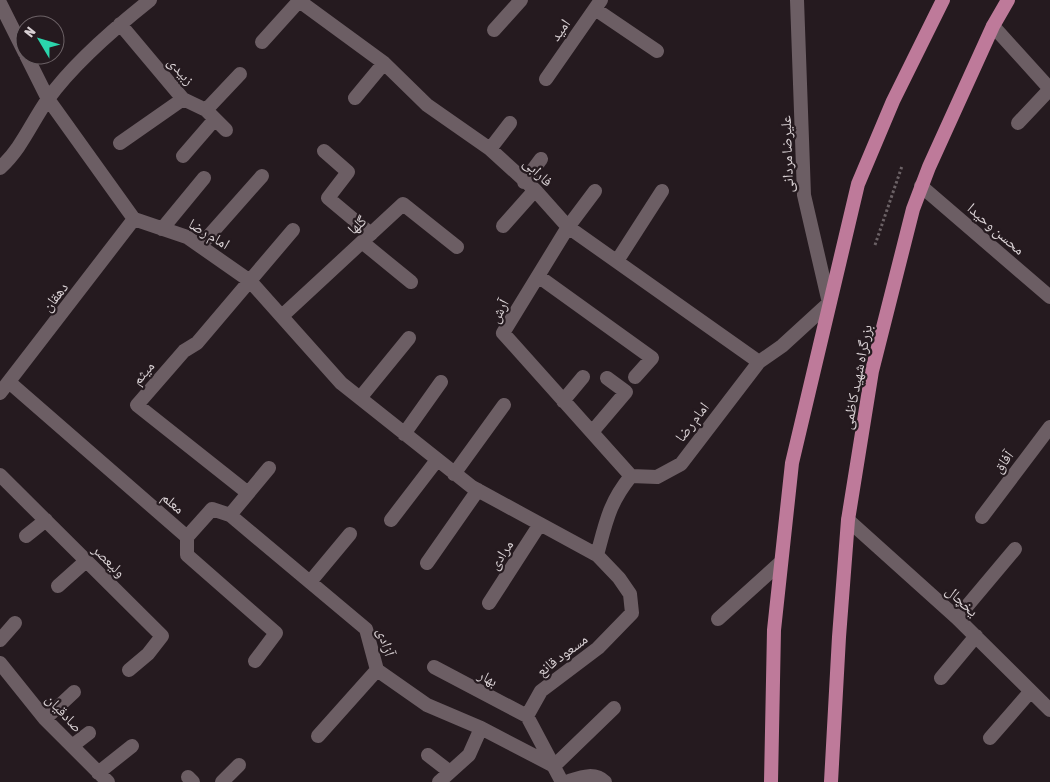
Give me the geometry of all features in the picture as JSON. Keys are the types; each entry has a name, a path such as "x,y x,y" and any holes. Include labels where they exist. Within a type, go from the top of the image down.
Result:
{"highway":[{"path":"772,782 774,630 792,463 858,184 893,101 942,0"},
{"name":"بزرگراه شهید کاظمی","path":"832,782 839,637 848,520 872,371 913,209 921,186 993,26 1008,0"}],"street":[{"path":"0,168 13,156 48,99 67,76 120,24 150,0"},
{"path":"494,30 521,0"},
{"name":"علیرضا مردانی","path":"797,0 804,195 829,303"},
{"path":"262,42 299,1"},
{"name":"فارابی","path":"299,1 316,5 384,63 427,105 490,149 568,227 759,362"},
{"path":"0,3 15,32"},
{"path":"598,5 657,51"},
{"name":"امید","path":"546,79 598,5"},
{"name":"زبیدی","path":"120,24 183,99 210,115 226,130"},
{"path":"993,26 1050,89 1018,123"},
{"path":"355,98 384,63"},
{"path":"31,65 48,99 134,220"},
{"path":"183,156 240,74"},
{"path":"120,143 183,99"},
{"path":"490,149 510,123"},
{"path":"324,151 348,172 328,198 411,282"},
{"path":"503,226 529,186 541,159"},
{"path":"200,246 262,176"},
{"path":"162,229 204,178"},
{"name":"محسن وحیدا","path":"921,186 1050,297"},
{"name":"آرش","path":"595,191 568,227 503,333 631,476"},
{"path":"617,261 662,191"},
{"name":"گلها","path":"282,316 404,204 457,247"},
{"name":"امام رضا","path":"134,220 186,237 250,281 341,382 454,474 472,487 597,555 619,578 630,594 632,613"},
{"name":"دهقان","path":"0,394 134,220"},
{"path":"250,281 293,230"},
{"path":"538,276 652,358 636,377"},
{"name":"میثم","path":"248,494 137,405 184,350 197,343 250,281"},
{"name":"امام رضا","path":"631,476 657,477 681,464 759,362 782,346 829,303"},
{"path":"360,398 409,338"},
{"path":"563,401 582,377"},
{"path":"592,432 626,392 607,378"},
{"name":"معلم","path":"9,382 186,537 187,555 276,633 255,660"},
{"path":"404,434 441,382"},
{"path":"454,474 504,405"},
{"name":"آفاق","path":"982,516 1050,426"},
{"path":"391,520 437,460"},
{"path":"186,537 212,509 230,515 269,468"},
{"name":"ولیعصر","path":"0,475 162,636 148,654 129,670"},
{"path":"597,555 609,512 618,492 631,476"},
{"path":"427,563 478,490"},
{"name":"آزادی","path":"230,515 366,629 377,670 426,705 481,728 554,766"},
{"path":"26,536 46,520"},
{"name":"یخچال","path":"848,520 957,618 1050,710"},
{"name":"مرادی","path":"489,603 540,524"},
{"path":"310,582 350,534"},
{"path":"957,618 1015,549"},
{"path":"58,586 86,561"},
{"path":"718,619 780,562"},
{"name":"مسعود قانع","path":"527,716 541,691 598,648 632,613"},
{"path":"0,640 15,623"},
{"path":"941,678 976,636"},
{"name":"صادقیان","path":"0,664 45,718 103,778"},
{"name":"بهار","path":"434,667 527,716"},
{"path":"318,736 377,670"},
{"path":"45,718 74,692"},
{"path":"990,738 1030,692"},
{"path":"554,766 614,708"},
{"path":"527,716 562,782"},
{"path":"439,782 469,755 481,728"},
{"path":"72,746 89,734"},
{"path":"103,778 132,746"},
{"path":"428,755 450,772"},
{"path":"222,782 239,765"},
{"path":"566,782 587,775 606,782"}],"path":[{"path":"875,245 902,166"}]}
